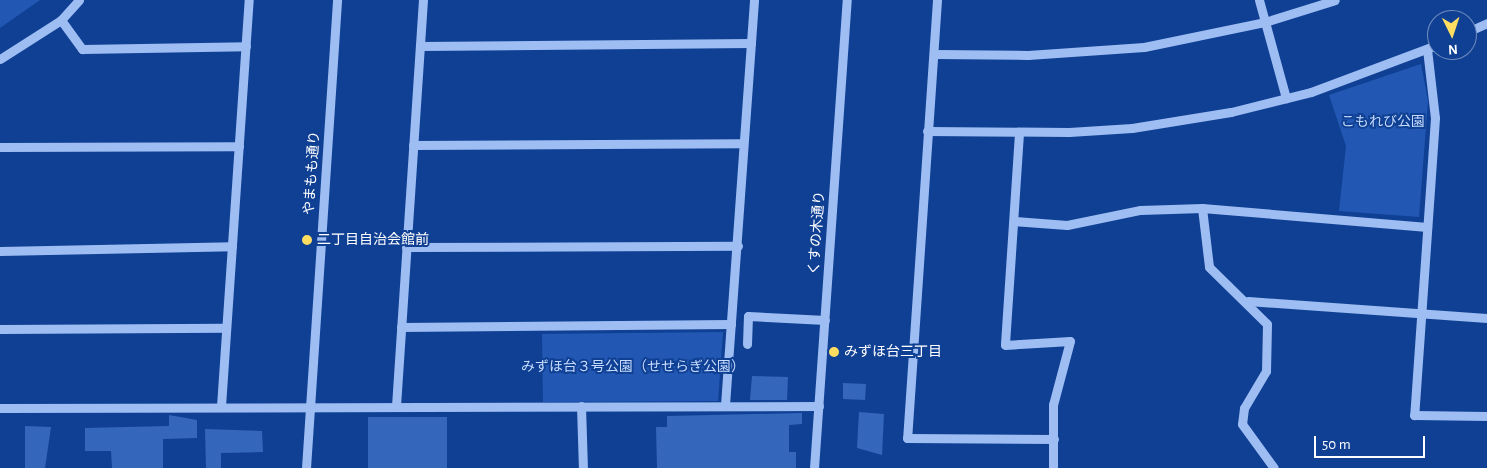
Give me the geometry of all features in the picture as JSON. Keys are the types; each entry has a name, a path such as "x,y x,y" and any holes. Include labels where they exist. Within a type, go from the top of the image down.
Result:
{"street":[{"path":"0,59 61,20 79,0"},
{"path":"221,406 249,0"},
{"name":"やまもも通り","path":"306,468 337,0"},
{"path":"396,406 423,0"},
{"path":"725,405 738,246 743,143 754,0"},
{"name":"くすの木通り","path":"814,468 847,0"},
{"path":"937,0 907,438 1054,439"},
{"path":"1259,0 1286,98"},
{"path":"934,54 1028,55 1144,47 1265,22 1335,0"},
{"path":"61,20 82,49 246,46"},
{"path":"420,46 751,43"},
{"path":"927,131 1019,133 1132,128 1286,98 1427,49"},
{"path":"1429,60 1436,99 1414,416 1487,416"},
{"path":"1019,133 1005,345 1070,341 1052,405 1053,468"},
{"path":"413,145 743,143"},
{"path":"0,147 239,146"},
{"path":"1014,220 1067,225 1140,210 1202,208 1426,227"},
{"path":"1202,208 1209,267 1248,301 1267,324 1270,338 1266,370 1244,408 1242,424 1274,468"},
{"path":"0,251 232,246"},
{"path":"406,247 738,246"},
{"path":"1248,301 1487,318"},
{"path":"747,344 748,316 825,320"},
{"path":"401,327 731,324"},
{"path":"0,329 226,328"},
{"path":"582,406 583,468"},
{"path":"0,408 819,406"}],"green space":[{"path":"0,0 40,0 0,28"},
{"name":"こもれび公園","path":"1421,64 1428,101 1419,217 1339,211 1346,146 1329,95"},
{"name":"みずほ台３号公園（せせらぎ公園）","path":"723,332 718,401 543,402 542,334"}],"building":[{"path":"752,376 788,377 787,400 750,400"},
{"path":"843,383 866,384 865,400 843,399"},
{"path":"859,412 884,414 882,455 857,448"},
{"path":"802,413 802,424 789,425 789,452 796,452 796,468 657,468 656,427 667,427 667,416"},
{"path":"169,415 197,420 197,438 163,439 163,468 112,468 111,451 85,451 85,428 169,426"},
{"path":"368,417 447,417 447,468 368,468"},
{"path":"25,426 51,427 45,468 25,468"},
{"path":"205,429 262,431 263,452 221,453 221,468 206,468"}],"place":[{"name":"二丁目自治会館前","path":"307,240"},
{"name":"みずほ台三丁目","path":"834,352"}]}
